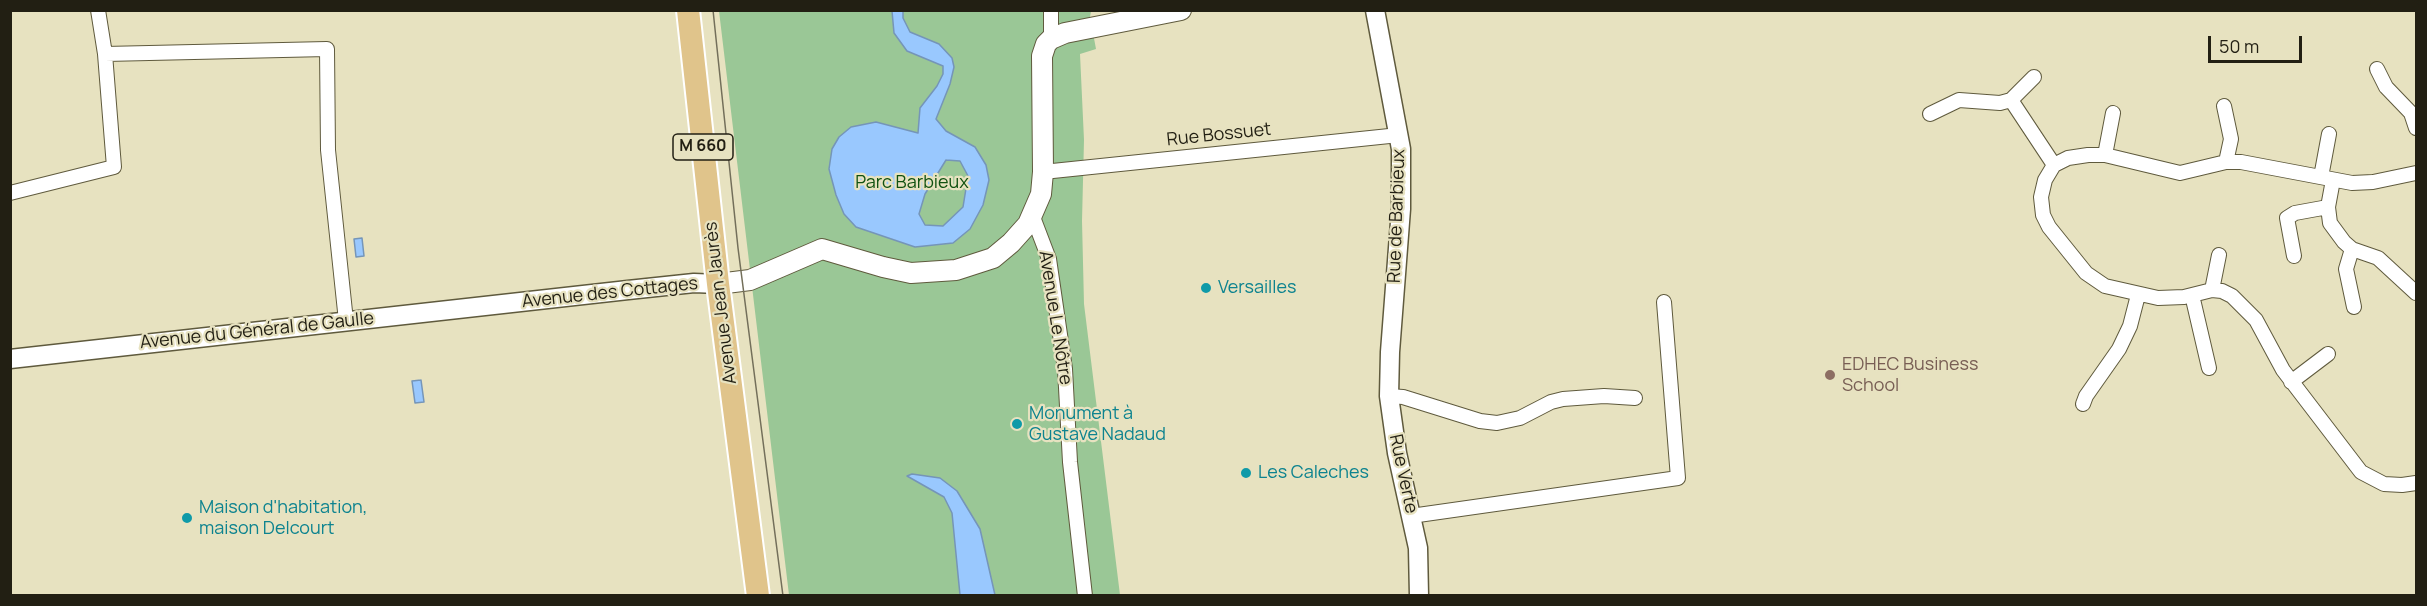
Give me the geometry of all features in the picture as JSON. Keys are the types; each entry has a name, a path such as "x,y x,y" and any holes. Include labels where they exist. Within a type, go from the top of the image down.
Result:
{"main road":[{"name":"Avenue Jean Jaurès","path":"688,10 718,284 758,596"},
{"path":"718,284 750,280 822,249 901,271 931,273 956,270 985,261 999,253 1018,237 1033,217 1041,194 1043,172 1041,56 1044,46 1051,39 1065,33 1181,10"}],"street":[{"path":"10,193 114,167 105,54 98,10"},
{"path":"1051,10 1051,39"},
{"name":"Rue de Barbieux","path":"1375,10 1399,135 1402,168 1390,352"},
{"path":"105,54 327,49 328,150 346,321"},
{"path":"2377,69 2386,87 2411,113 2416,128"},
{"path":"1930,114 1959,100 2000,103 2011,100 2034,77"},
{"path":"2011,100 2055,165"},
{"path":"2224,106 2231,139 2226,162"},
{"path":"2105,155 2113,113"},
{"path":"2329,134 2328,207 2330,223 2335,233 2352,249 2378,258 2416,293"},
{"name":"Rue Bossuet","path":"1043,172 1399,135"},
{"path":"2416,173 2363,183 2327,179 2241,162 2226,162 2180,173 2105,155 2077,156 2055,165 2045,180 2041,197 2043,215 2049,227 2090,276 2105,286 2138,295 2166,298 2212,290 2228,293 2252,315 2291,382 2354,465 2368,477 2393,485 2416,483"},
{"path":"2294,256 2287,218 2293,214 2328,207"},
{"name":"Avenue Le Nôtre","path":"1033,217 1050,267 1065,369 1070,462 1085,596"},
{"path":"2352,249 2346,269 2354,306"},
{"path":"2212,290 2219,255"},
{"name":"Avenue des Cottages","path":"503,304 694,283 718,284"},
{"path":"2083,404 2086,396 2119,349 2130,326 2138,295"},
{"path":"2192,295 2209,368"},
{"path":"1411,516 1678,478 1664,302"},
{"name":"Avenue du Général de Gaulle","path":"10,359 503,304"},
{"name":"Rue Verte","path":"1390,352 1389,396 1397,453 1419,561 1419,596"},
{"path":"2291,382 2328,354"},
{"path":"1389,396 1403,397 1480,421 1497,423 1520,418 1551,402 1563,399 1604,396 1635,398"}],"green space":[{"name":"Parc Barbieux","path":"719,11 1091,11 1096,49 1080,54 1084,140 1082,221 1084,304 1120,595 789,595"}],"water":[{"path":"892,11 903,11 903,18 910,32 939,44 952,58 954,67 950,84 936,119 946,131 975,147 986,165 989,180 983,205 970,229 953,243 915,247 856,227 844,214 836,195 829,169 832,149 839,137 851,127 876,122 918,133 920,108 943,74 943,66 907,51 894,33","holes":["946,160 960,161 968,176 963,207 943,226 925,225 919,214 925,194"]},
{"path":"362,238 364,256 356,257 354,239"},
{"path":"421,380 424,402 415,403 412,381"},
{"path":"912,474 940,478 957,491 980,529 995,595 960,595 952,513 944,497 907,476"}],"tram line":[{"path":"713,10 738,248 783,596"}],"place":[{"name":"Versailles","path":"1206,288"},
{"name":"EDHEC Business School","path":"1830,375"},
{"name":"Monument à Gustave Nadaud","path":"1017,424"},
{"name":"Les Caleches","path":"1246,473"},
{"name":"Maison d'habitation, maison Delcourt","path":"187,518"}]}
